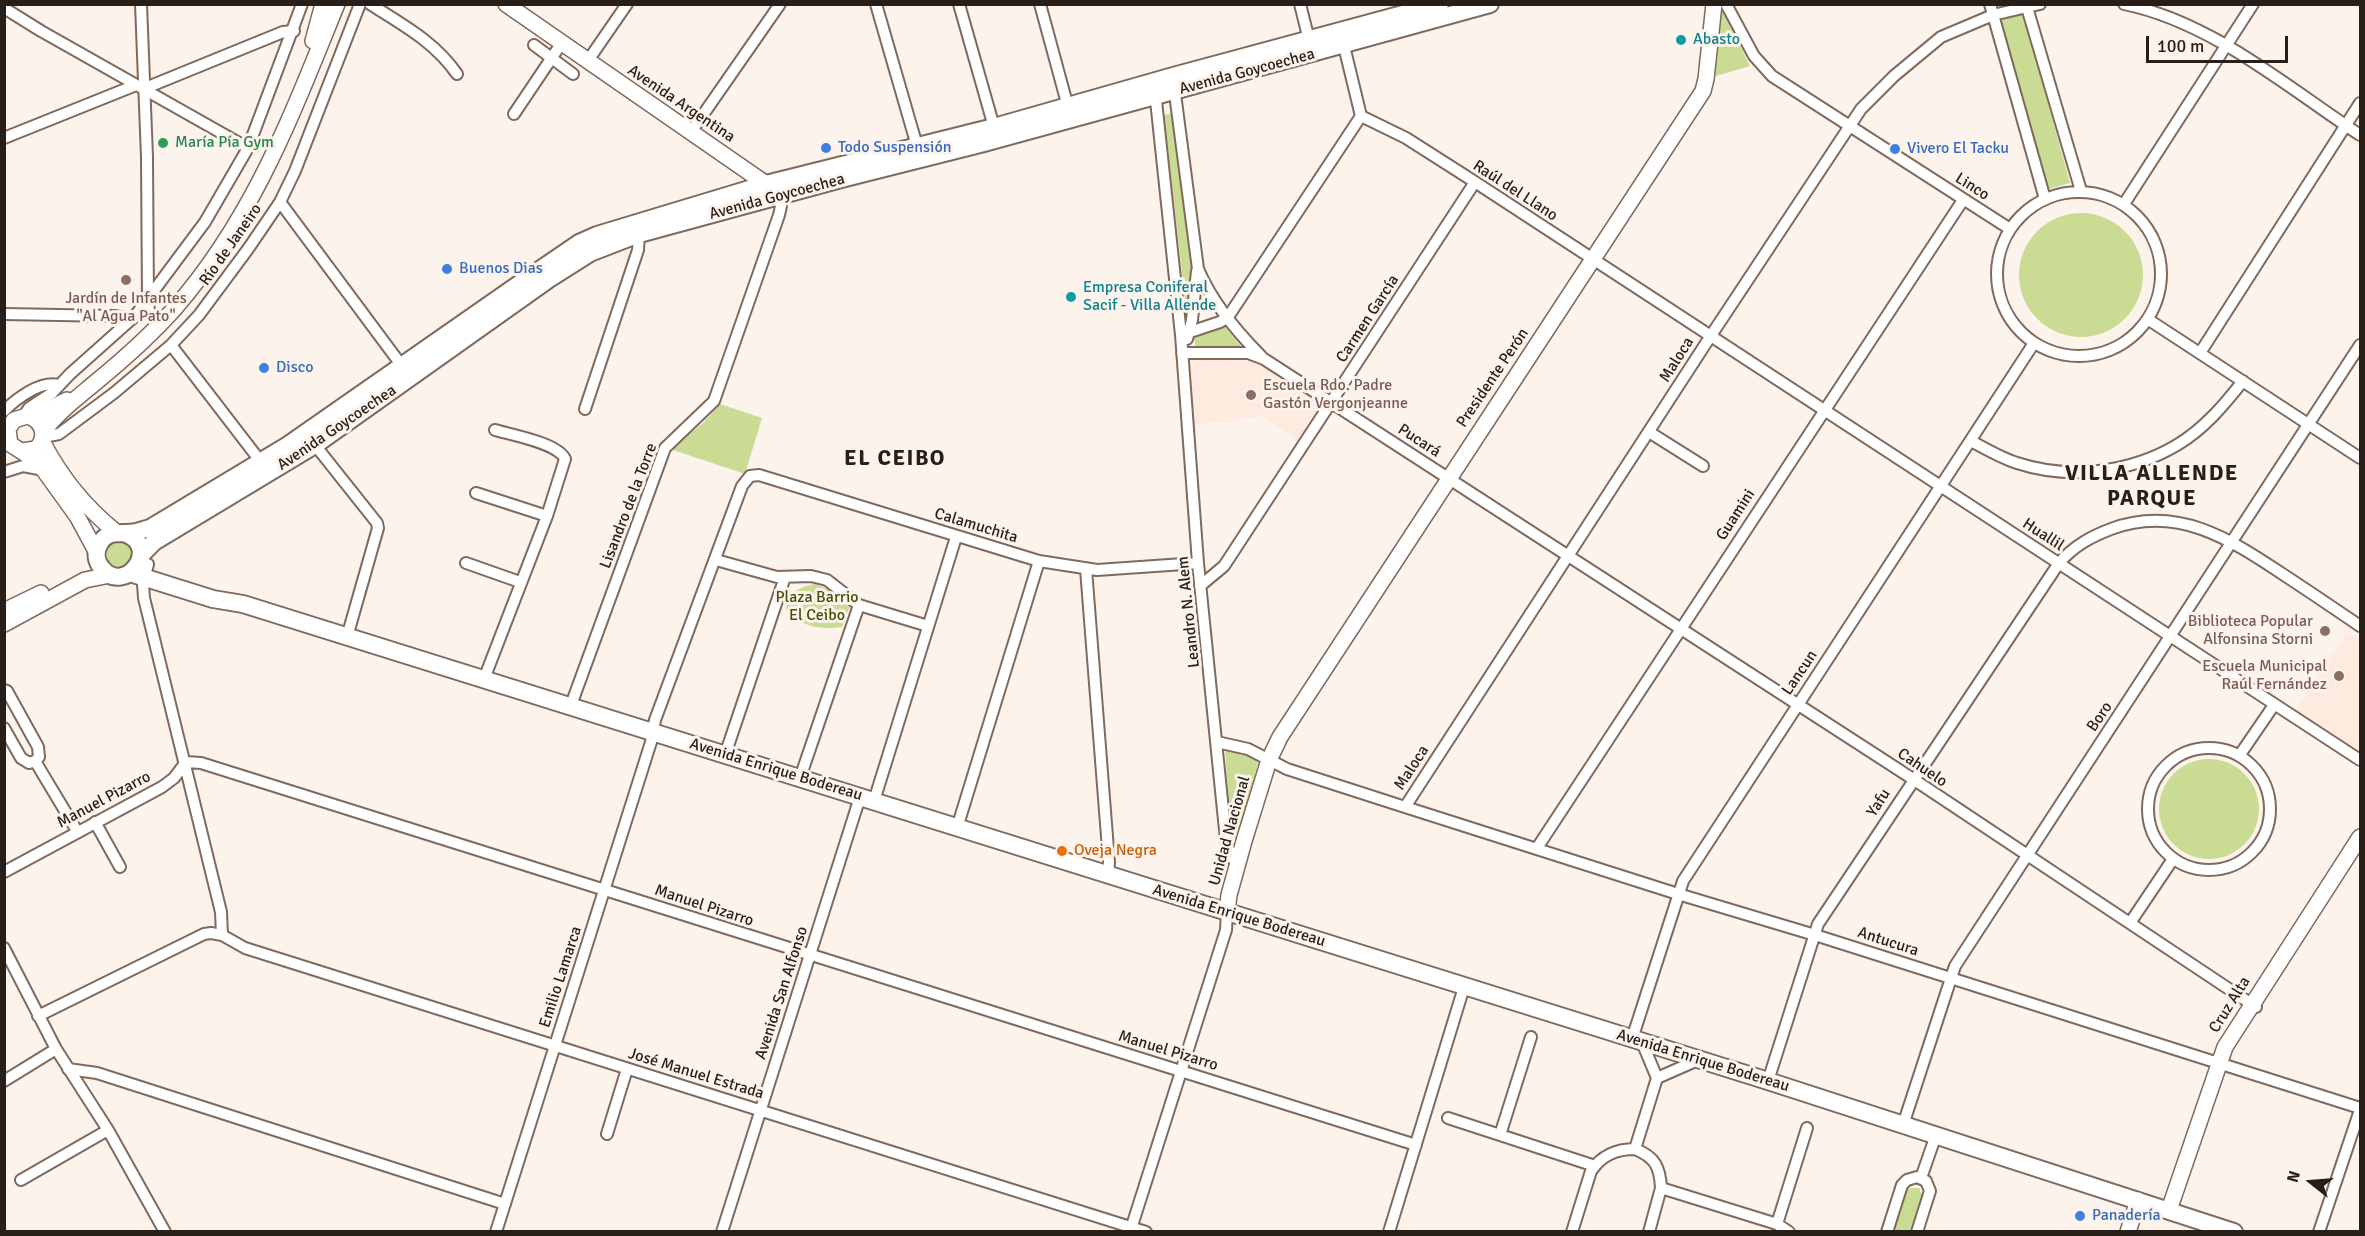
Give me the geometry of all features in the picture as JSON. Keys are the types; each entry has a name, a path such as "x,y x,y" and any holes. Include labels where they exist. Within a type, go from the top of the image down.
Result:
{"main road":[{"path":"278,149 323,4"},
{"path":"14,452 31,451 43,437 51,421 161,324 215,256 255,193 278,149 337,4"},
{"name":"Avenida Argentina","path":"506,4 561,45 766,184 777,197"},
{"name":"Avenida Goycoechea","path":"134,554 315,445 572,263 605,246 639,234 1156,96 1174,83 1310,40 1440,4"},
{"name":"Avenida Goycoechea","path":"1174,83 1344,46 1490,4"},
{"name":"Presidente Perón","path":"1269,760 1280,737 1448,478 1594,260 1703,91 1714,4"},
{"name":"Avenida Goycoechea","path":"134,554 150,528 261,462 579,243 614,228 766,184 1068,107 1156,96"},
{"path":"88,389 47,410 14,420 6,432 14,452 33,457 44,470 77,516 102,569 110,575"},
{"path":"26,416 38,421 43,437"},
{"name":"Avenida Enrique Bodereau","path":"43,437 52,458 88,507 134,554 160,573 220,591 243,604 1768,1081 2234,1232"},
{"path":"4,611 78,574 97,556 103,539 134,554 110,575 85,580 4,624"},
{"name":"Unidad Nacional","path":"1227,912 1229,895 1269,760"},
{"name":"Cruz Alta","path":"2174,1211 2223,1064 2237,1043 2255,1006 2361,837"},
{"name":"Cruz Alta","path":"2255,1006 2361,854"},
{"path":"2128,1232 2138,1200"}],"street":[{"path":"141,4 140,87 147,158 147,301 149,311 161,324"},
{"path":"26,416 26,410 52,393 132,319 205,222 248,148 294,31 302,4"},
{"name":"Río de Janeiro","path":"43,437 59,434 114,393 171,345 199,315 280,202 321,107 360,4"},
{"path":"370,4 427,40 444,56 457,74"},
{"path":"587,62 627,4"},
{"path":"692,132 780,4"},
{"path":"876,4 917,146"},
{"path":"959,4 994,127"},
{"path":"1040,4 1068,107"},
{"path":"1300,4 1310,40"},
{"name":"Linco","path":"1726,4 1754,56 1767,72 2010,229"},
{"name":"Maloca","path":"1405,807 1848,126 1874,95 1926,48 1992,10 2040,4"},
{"path":"2124,4 2182,23 2227,46 2361,135"},
{"path":"2124,204 2253,4"},
{"path":"2026,6 2081,191"},
{"path":"4,8 248,148"},
{"path":"1992,10 2045,199"},
{"path":"4,138 283,32 294,31"},
{"path":"534,45 573,74"},
{"path":"514,114 561,45"},
{"path":"1184,334 1228,317 1361,116 1344,46"},
{"name":"Leandro N. Alem","path":"1174,83 1198,269 1205,286 1264,359"},
{"path":"1156,96 1177,108"},
{"name":"Leandro N. Alem","path":"1156,96 1184,334"},
{"path":"2200,352 2361,103"},
{"name":"Raúl del Llano","path":"1361,116 1406,138 1710,337"},
{"name":"Carmen García","path":"1200,586 1224,566 1475,182"},
{"path":"2081,191 2096,193 2124,204 2140,218 2152,235 2160,255 2162,276 2158,297 2149,320 2136,334 2118,347 2098,354 2076,356 2054,352 2034,343 2020,331 2008,316 1997,281 2002,244 2020,216 2045,199 2062,193 2081,191"},
{"name":"Lisandro de la Torre","path":"571,705 665,448 714,401 779,215 781,206 777,197"},
{"name":"Guamini","path":"1537,848 1963,200"},
{"path":"280,202 402,366"},
{"path":"585,409 638,250 639,234"},
{"name":"Leandro N. Alem","path":"1198,269 1182,354 1200,586 1226,840 1232,858 1238,863"},
{"path":"4,314 114,316 132,319"},
{"path":"2149,320 2361,458"},
{"name":"Huallil","path":"1710,337 2361,760"},
{"name":"Lancun","path":"1637,1041 1683,881 2034,343"},
{"path":"171,345 261,462"},
{"name":"Boro","path":"1903,1125 1950,978 2026,855 2171,638 2361,345"},
{"name":"Pucará","path":"1182,354 1244,353 1264,359 1567,555"},
{"path":"1971,441 2000,457 2044,470 2067,472 2117,468 2148,460 2178,445 2225,405 2243,381"},
{"path":"4,411 12,403 47,383 59,385"},
{"path":"484,679 547,516 565,459 562,453 553,447 495,430"},
{"path":"1649,432 1703,466"},
{"path":"315,445 377,523 378,528 347,636"},
{"path":"4,472 23,466 44,470"},
{"name":"Calamuchita","path":"750,476 759,475 1039,561 1086,569 1198,563"},
{"name":"Emilio Lamarca","path":"496,1232 655,720 742,486 750,476"},
{"path":"476,493 547,516"},
{"name":"Yafu","path":"1768,1081 1818,924 1913,779 2070,550 2084,541 2122,525 2144,520 2170,521 2194,527 2232,541 2361,626"},
{"name":"Avenida San Alfonso","path":"722,1232 810,956 867,799 956,537"},
{"path":"134,554 134,580 144,598"},
{"path":"38,1016 204,934 222,935 221,912 134,554"},
{"name":"Cahuelo","path":"1567,555 1913,779 2255,1006"},
{"path":"716,560 785,577 811,576 827,580 859,605 927,626"},
{"path":"957,828 1039,561"},
{"path":"466,563 520,582"},
{"path":"1086,569 1109,862 1108,875"},
{"path":"725,754 785,577"},
{"path":"800,778 859,605"},
{"path":"4,690 7,691 38,747 40,752 34,761 29,763 21,758 4,728"},
{"path":"2239,756 2274,705"},
{"name":"Antucura","path":"1217,742 1248,749 1287,769 1405,807 2361,1109"},
{"path":"2212,748 2239,756 2262,778 2269,798 2268,819 2261,839 2255,848 2239,862 2219,869 2198,869 2174,859 2158,843 2150,825 2149,796 2156,778 2176,758 2193,750 2212,748"},
{"path":"34,761 77,831"},
{"name":"Manuel Pizarro","path":"4,872 162,787 174,778 186,762 201,763 1416,1145"},
{"path":"95,822 120,867"},
{"path":"2130,923 2174,859"},
{"path":"1131,1229 1226,930 1227,912"},
{"name":"José Manuel Estrada","path":"222,935 237,945 1146,1232"},
{"path":"4,948 56,1049 108,1130 165,1232"},
{"path":"1389,1232 1464,987"},
{"path":"1500,1134 1531,1037"},
{"path":"1635,1149 1657,1078 1637,1041"},
{"path":"4,1081 56,1049"},
{"path":"1657,1078 1698,1060"},
{"path":"68,1069 96,1073 505,1204"},
{"path":"607,1134 627,1069"},
{"path":"2319,1232 2361,1109"},
{"path":"1448,1118 1595,1166"},
{"path":"1777,1224 1807,1128"},
{"path":"21,1180 108,1130"},
{"path":"1921,1178 1936,1135"},
{"path":"1572,1232 1591,1171 1612,1152 1622,1149 1635,1149 1646,1154 1659,1168 1661,1188 1648,1232"},
{"path":"1887,1232 1902,1185 1912,1178 1921,1178 1928,1184 1930,1191 1917,1232"},
{"path":"1661,1188 1777,1224 1789,1232"}],"shaded area":[{"name":"Escuela Rdo. Padre Gastón Vergonjeanne","path":"1190,359 1250,361 1269,368 1323,403 1298,441 1263,416 1193,425"},
{"name":"Escuela Municipal Raúl Fernández","path":"2347,631 2360,640 2360,754 2296,711"}],"green space":[{"path":"1720,5 1750,66 1706,79"},
{"path":"2023,13 2070,183 2049,189 2001,19"},
{"path":"1174,113 1191,265 1187,317 1164,115"},
{"path":"2081,213 2105,217 2125,231 2139,251 2143,275 2139,299 2125,319 2105,333 2081,337 2057,333 2037,319 2023,299 2019,275 2023,251 2037,231 2057,217"},
{"path":"1225,327 1244,350 1196,351 1194,337"},
{"path":"720,404 762,418 745,474 670,449 702,424"},
{"path":"119,541 129,545 133,555 129,565 119,569 109,565 105,555 109,545"},
{"name":"Plaza Barrio El Ceibo","path":"814,584 832,590 850,606 842,627 811,626 798,620 786,609 789,598 795,592"},
{"path":"1225,749 1255,758 1258,763 1237,838 1231,836"},
{"path":"2209,759 2228,763 2244,774 2255,790 2259,809 2255,828 2244,844 2228,855 2209,859 2190,855 2174,844 2163,828 2159,809 2163,790 2174,774 2190,763"},
{"path":"1919,1188 1923,1197 1911,1231 1891,1232 1906,1190"}],"place":[{"name":"Abasto","path":"1681,40"},
{"name":"María Pía Gym","path":"163,143"},
{"name":"Todo Suspensión","path":"826,148"},
{"name":"Vivero El Tacku","path":"1895,149"},
{"name":"Buenos Dias","path":"447,269"},
{"name":"Jardín de Infantes \"Al Agua Pato\"","path":"126,280"},
{"name":"Empresa Coniferal Sacif - Villa Allende","path":"1071,297"},
{"name":"Disco","path":"264,368"},
{"name":"Escuela Rdo. Padre Gastón Vergonjeanne","path":"1251,395"},
{"name":"Biblioteca Popular Alfonsina Storni","path":"2325,631"},
{"name":"Escuela Municipal Raúl Fernández","path":"2339,676"},
{"name":"Oveja Negra","path":"1062,851"},
{"name":"Panadería","path":"2080,1216"}],"district":[{"name":"EL CEIBO","path":"895,459"},
{"name":"VILLA ALLENDE PARQUE","path":"2152,486"}]}
